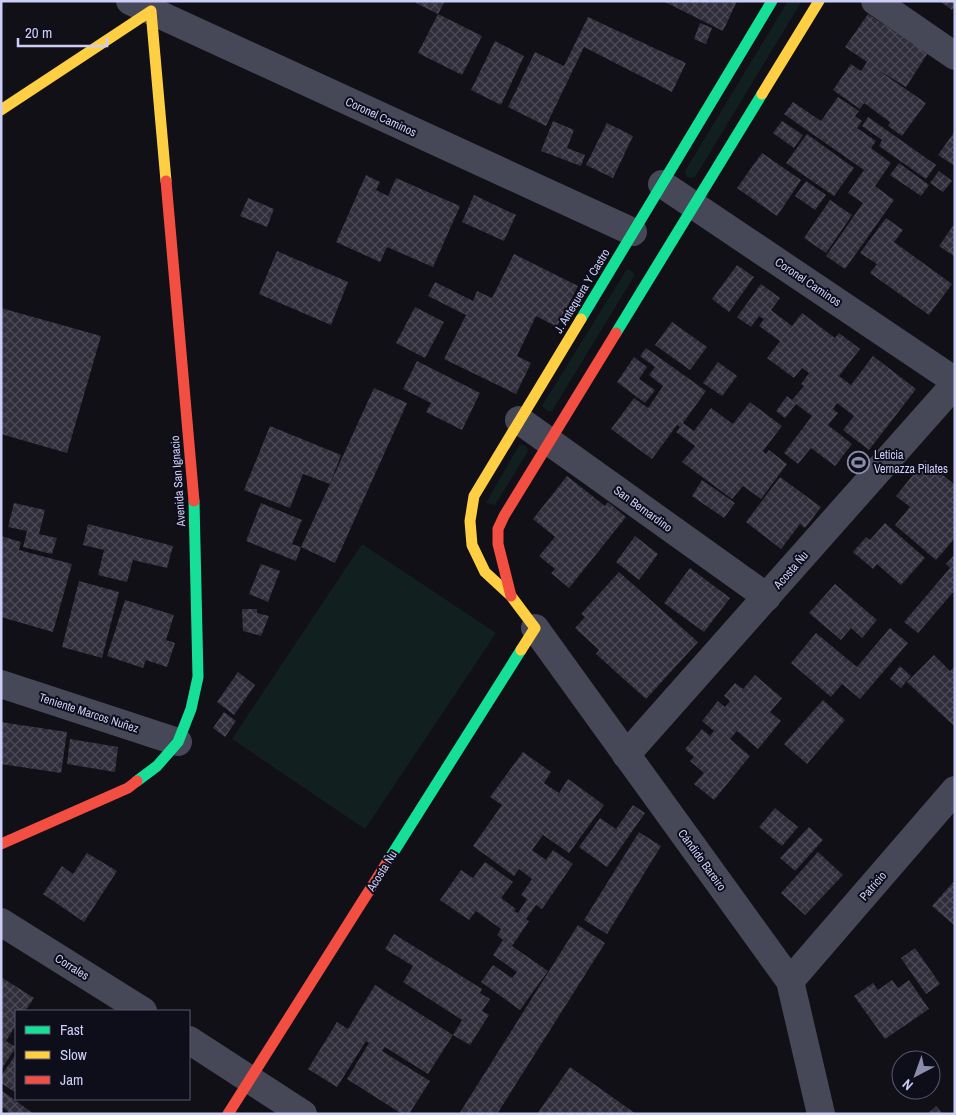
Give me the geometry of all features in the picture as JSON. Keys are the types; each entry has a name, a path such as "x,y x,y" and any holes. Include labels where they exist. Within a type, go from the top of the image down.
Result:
{"street":[{"name":"J. Antequera Y Castro","path":"535,628 511,596 485,572 472,545 470,521 474,496 772,1"},
{"name":"J. Antequera Y Castro","path":"511,596 498,544 498,529 504,516 819,1"},
{"path":"875,1 955,56"},
{"name":"Coronel Caminos","path":"137,4 633,232"},
{"path":"1,110 137,4"},
{"name":"Avenida San Ignacio","path":"1,844 128,788 157,766 178,742 191,709 198,678 195,514 137,4"},
{"name":"Coronel Caminos","path":"662,184 955,382"},
{"name":"Acosta Ñu","path":"626,755 955,382"},
{"name":"San Bernardino","path":"519,420 767,597"},
{"name":"Acosta Ñu","path":"228,1114 535,628"},
{"name":"Cándido Bareiro","path":"535,628 790,981 821,1114"},
{"name":"Teniente Marcos Nuñez","path":"1,684 178,742"},
{"name":"Patricio","path":"790,981 955,790"},
{"name":"Corrales","path":"1,922 141,1010"},
{"path":"190,1041 303,1114"}],"shaded area":[{"path":"788,1 802,1 695,177 690,178 686,176 685,171"},
{"path":"627,269 633,272 634,276 552,411 548,411 542,406"},
{"path":"520,444 526,446 528,451 495,505 486,503"},
{"path":"362,544 496,633 365,829 232,739"}],"building":[{"path":"417,1 445,1 438,14 416,3"},
{"path":"663,1 737,1 723,31"},
{"path":"940,1 955,1 955,6 952,10"},
{"path":"438,14 482,36 462,75 418,53"},
{"path":"868,14 928,53 906,87 875,68 926,103 902,136 888,126 890,122 864,103 860,109 833,90 851,64 861,71 867,62 845,47"},
{"path":"588,17 686,63 672,92 584,47 546,126 508,107 535,52 564,66"},
{"path":"700,23 712,28 706,44 694,39"},
{"path":"495,41 524,56 501,105 471,90"},
{"path":"838,97 859,111 855,116 862,121 857,128 876,141 871,148 891,163 875,186 894,200 845,269 826,256 863,203 848,193 864,170 784,114 793,102 821,121"},
{"path":"868,117 936,165 926,179 879,146 882,140 862,126"},
{"path":"553,121 574,130 567,148 585,155 581,166 541,151"},
{"path":"782,121 803,135 794,148 773,133"},
{"path":"607,123 633,136 613,178 586,165"},
{"path":"955,131 955,166 938,155"},
{"path":"807,134 854,168 834,196 786,163"},
{"path":"762,153 801,180 777,216 737,188"},
{"path":"899,163 929,185 921,196 890,175"},
{"path":"939,171 952,181 943,192 930,183"},
{"path":"366,175 380,182 376,190 388,196 396,178 460,206 433,267 387,247 380,262 336,242"},
{"path":"806,181 826,195 815,210 795,196"},
{"path":"474,195 516,215 504,241 462,222"},
{"path":"248,198 274,209 267,227 240,216"},
{"path":"830,200 852,215 826,253 804,238"},
{"path":"886,218 903,230 894,242 952,284 929,315 870,273 877,264 860,253"},
{"path":"955,223 955,257 939,246"},
{"path":"277,251 348,282 331,325 259,294"},
{"path":"514,254 578,286 557,327 536,316 517,356 531,363 516,394 444,359 466,315 428,296 435,282 473,301 477,291 492,298"},
{"path":"737,265 754,277 729,312 712,299"},
{"path":"761,284 780,298 771,310 792,326 802,313 835,338 839,333 860,349 839,376 851,385 873,356 916,389 869,450 843,430 854,416 837,403 833,409 838,413 828,425 852,444 835,466 811,448 798,464 784,453 812,416 796,404 785,418 776,411 787,396 792,400 804,386 801,384 809,373 802,368 794,378 767,358 780,341 759,326 764,319 759,316 751,327 737,317"},
{"path":"415,307 444,322 425,358 396,343"},
{"path":"1,308 101,336 67,453 1,434"},
{"path":"672,322 707,347 690,370 655,345"},
{"path":"646,348 706,391 683,423 694,431 711,408 733,424 750,402 782,426 763,451 766,454 769,450 787,464 761,499 743,486 732,499 682,462 695,446 676,432 680,427 677,425 652,459 611,429 634,398 648,408 663,386 649,375 655,367 640,356"},
{"path":"634,357 647,367 639,379 655,390 645,403 617,382"},
{"path":"417,361 480,393 462,430 426,412 431,403 403,389"},
{"path":"718,362 737,376 722,396 703,383"},
{"path":"374,388 407,403 335,563 301,547"},
{"path":"270,426 341,455 330,484 303,474 290,508 244,490"},
{"path":"925,460 955,485 955,538 936,560 895,525 910,507 896,496"},
{"path":"567,476 605,506 608,502 626,517 569,588 551,573 555,569 539,556 555,537 533,519"},
{"path":"780,477 821,507 805,528 800,524 781,549 746,522"},
{"path":"702,480 735,503 724,518 692,496"},
{"path":"14,503 45,510 39,534 57,538 52,554 23,547 27,531 8,527"},
{"path":"261,503 302,520 292,544 301,547 296,561 246,541"},
{"path":"885,523 925,558 901,585 877,564 873,569 853,552 866,537 870,540"},
{"path":"88,524 173,546 167,568 133,560 127,582 98,575 104,550 83,545"},
{"path":"1,536 21,542 19,550 72,564 53,632 1,617"},
{"path":"635,536 658,554 639,580 616,562"},
{"path":"955,554 955,590 918,633 904,622 950,568 946,564"},
{"path":"261,564 280,571 268,602 249,594"},
{"path":"690,568 730,598 704,632 664,603"},
{"path":"619,572 698,642 646,699 596,654 599,650 575,628 585,617 581,614"},
{"path":"79,581 119,592 102,658 62,647"},
{"path":"835,584 877,620 862,638 851,628 841,640 809,613"},
{"path":"125,600 174,615 166,640 175,643 167,667 146,660 143,668 107,656"},
{"path":"242,609 257,609 257,613 269,616 261,636 243,631"},
{"path":"890,628 908,643 860,699 842,684 831,697 791,663 816,633 857,667"},
{"path":"934,655 950,671 955,666 955,727 907,682"},
{"path":"900,666 911,676 901,688 890,679"},
{"path":"238,672 255,685 234,715 217,702"},
{"path":"755,675 782,698 770,712 781,721 758,749 737,731 730,739 750,756 714,800 694,784 704,773 690,761 694,757 685,749 702,729 710,736 714,731 702,721 718,701 725,707 730,701 724,696 735,683 743,689"},
{"path":"823,700 845,720 807,764 784,744"},
{"path":"224,712 236,721 225,737 213,728"},
{"path":"1,722 67,732 61,773 1,764"},
{"path":"70,739 118,747 115,772 67,764"},
{"path":"523,752 551,772 544,783 559,793 568,779 604,805 569,853 543,835 532,850 546,860 553,850 573,864 542,909 536,905 526,919 529,921 512,946 548,971 520,1010 481,982 493,965 512,978 517,972 493,955 503,940 497,935 501,929 476,911 469,920 440,900 461,870 473,878 485,862 513,882 501,898 516,909 514,911 518,913 527,899 521,895 532,879 519,869 514,876 473,846 502,805 490,797"},
{"path":"633,805 645,813 607,867 579,847 600,818 616,829"},
{"path":"775,808 798,827 782,846 759,827"},
{"path":"809,827 823,840 795,871 780,858"},
{"path":"639,832 661,846 607,934 584,920"},
{"path":"818,852 843,875 805,915 781,893"},
{"path":"87,853 117,871 84,922 43,894 62,866 73,874"},
{"path":"955,880 955,926 932,906"},
{"path":"578,925 605,943 497,1114 459,1114"},
{"path":"394,934 482,989 480,993 490,999 482,1011 489,1015 470,1045 453,1035 462,1020 403,982 413,966 385,949"},
{"path":"915,948 940,984 926,994 901,958"},
{"path":"1,977 34,998 26,1010 15,1010 15,1027 6,1041 15,1046 15,1049 1,1070"},
{"path":"892,980 898,988 909,980 929,1009 885,1039 854,996 873,983 878,990"},
{"path":"375,985 453,1035 428,1074 385,1047 382,1051 430,1081 409,1114 402,1114 347,1079 369,1043 366,1041 337,1087 308,1069 337,1022 348,1029"},
{"path":"15,1055 15,1092 1,1083 1,1076"},
{"path":"570,1067 636,1114 537,1114"},
{"path":"1,1090 34,1114 11,1114 1,1106"},
{"path":"936,1106 943,1114 927,1114"}],"traffic: fast":[{"path":"581,319 772,1"},
{"path":"616,333 762,94"},
{"path":"137,781 157,766 178,742 191,709 198,677 194,501"},
{"path":"386,864 521,650"}],"traffic: slow":[{"path":"762,94 819,1"},
{"path":"1,110 151,11 166,181"},
{"path":"521,650 535,628 511,596 485,572 472,545 470,521 474,496 581,319"}],"traffic: jam":[{"path":"166,181 194,501"},
{"path":"511,596 498,544 498,529 504,516 616,333"},
{"path":"1,844 128,788 137,781"},
{"path":"228,1114 386,864"}],"place":[{"name":"Leticia Vernazza Pilates","path":"858,462"}]}
